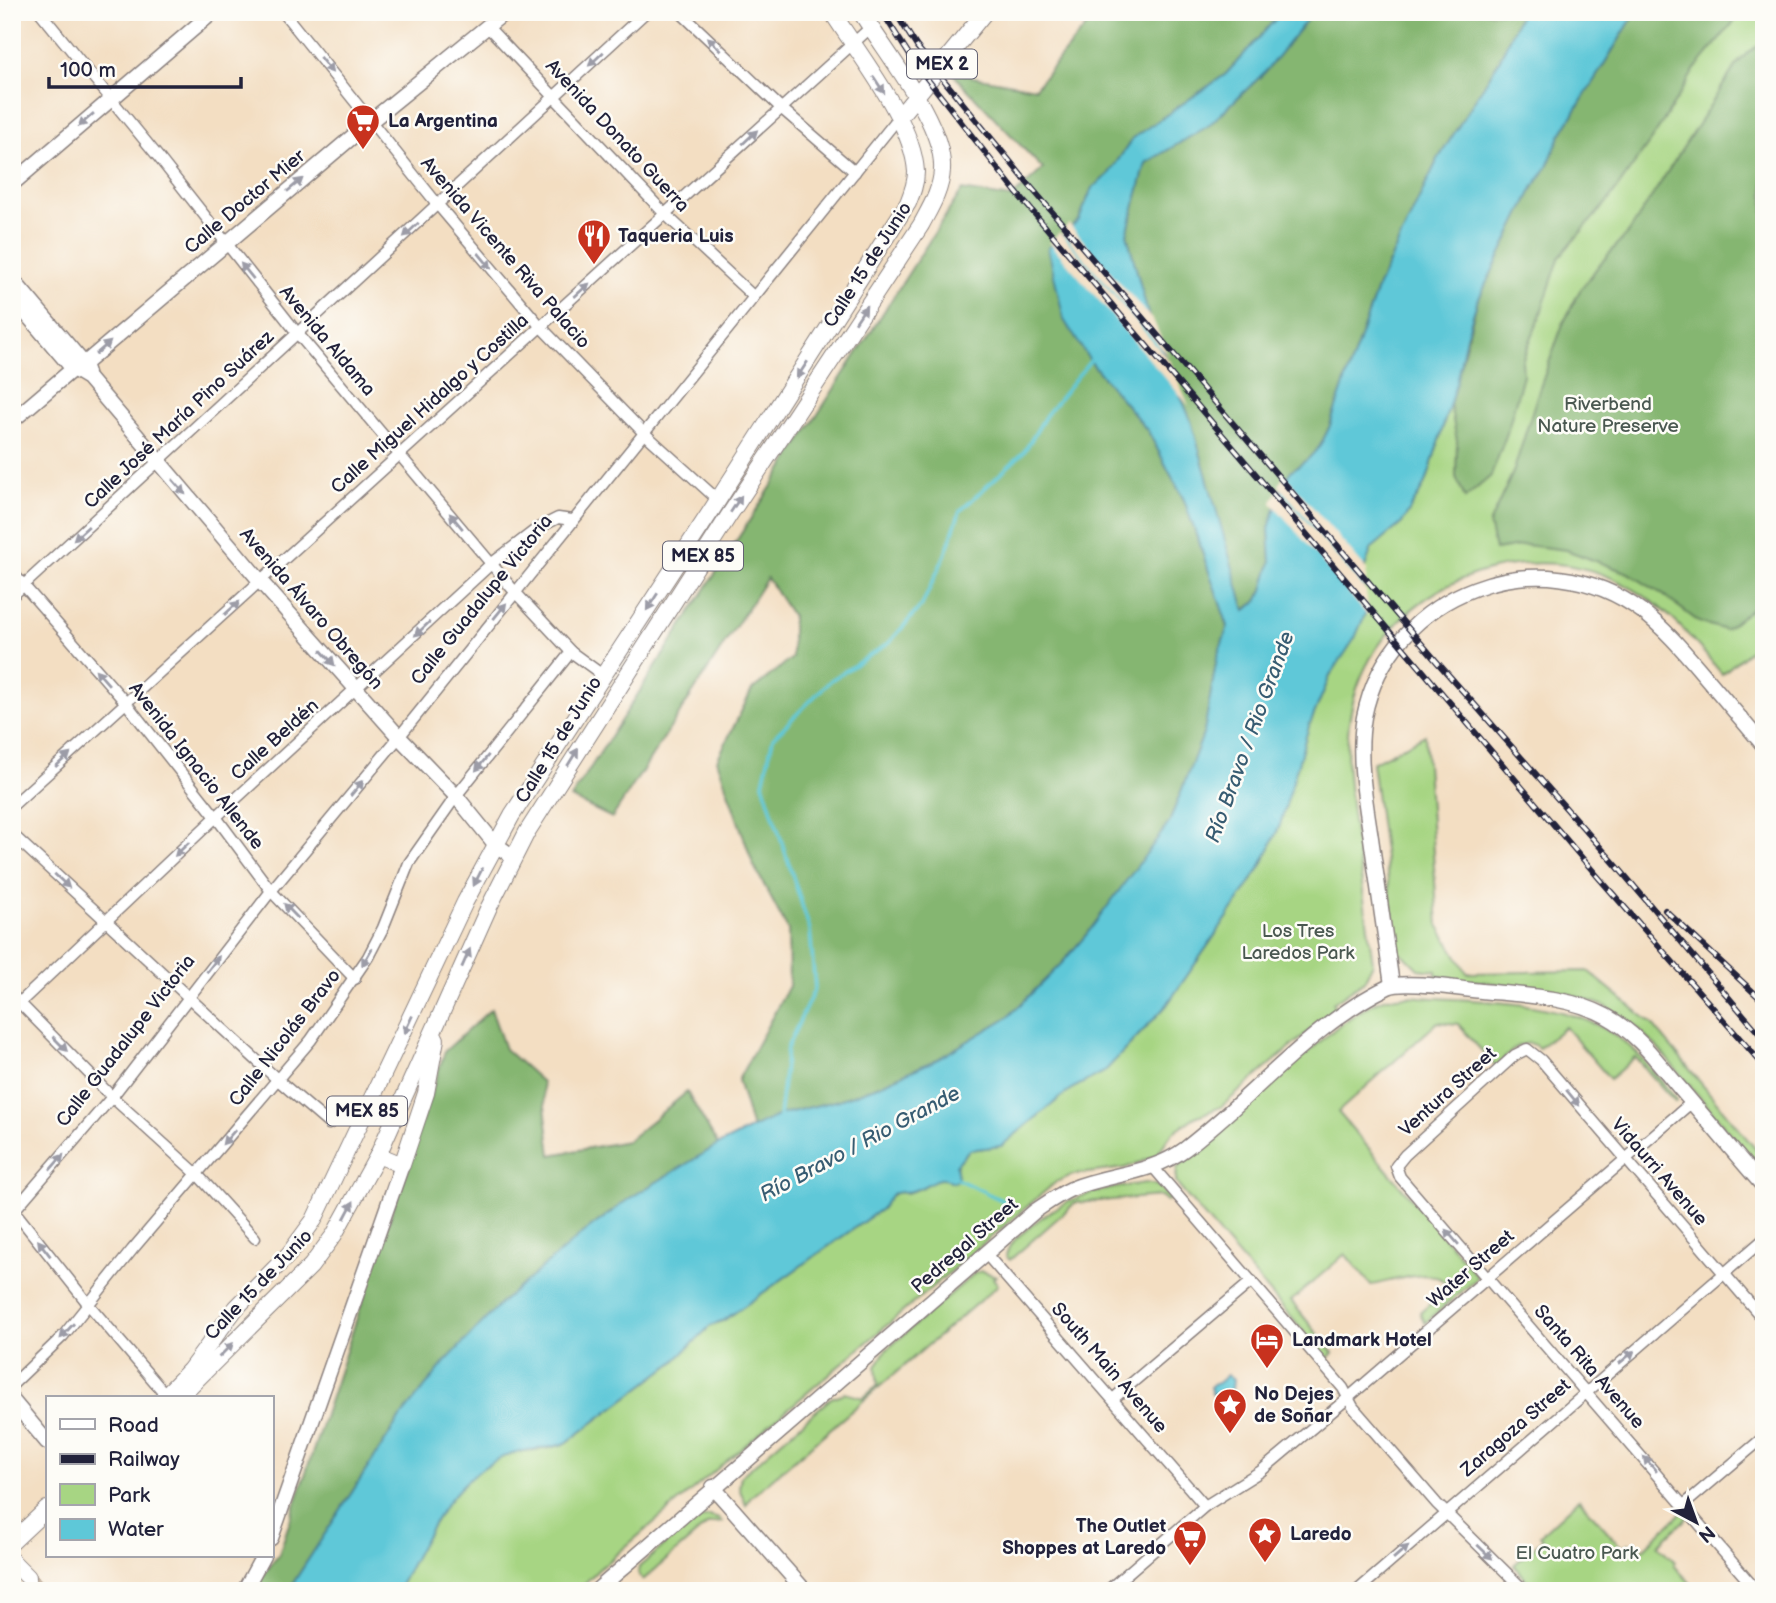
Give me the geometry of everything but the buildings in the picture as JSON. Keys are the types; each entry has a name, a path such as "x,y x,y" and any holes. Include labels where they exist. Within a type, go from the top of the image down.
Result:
{"main road":[{"path":"12,184 213,12"},
{"name":"Calle Doctor Mier","path":"12,421 82,371 225,243 505,12"},
{"name":"MEX 85","path":"832,12 899,117"},
{"name":"MEX 85","path":"861,12 915,96"},
{"name":"Calle Guadalupe Victoria","path":"899,117 985,12"},
{"name":"Calle 15 de Junio","path":"172,1396 311,1266 345,1218 377,1155 513,858 623,678 921,225 938,192 942,171 937,139 915,96"},
{"name":"Calle 15 de Junio","path":"172,1396 236,1308 289,1254 314,1220 447,941 495,845 521,800 604,676 908,203 915,185 916,171 899,117"},
{"name":"Avenida Álvaro Obregón","path":"12,279 82,371 261,582 356,690 456,796 495,845 513,858"},
{"name":"Avenida Álvaro Obregón","path":"12,297 82,371"},
{"path":"782,401 798,410"},
{"path":"1764,746 1670,637 1643,611 1611,592 1581,580 1544,576 1489,584 1447,601 1422,619 1390,654 1371,691 1361,746 1363,784 1392,985 1430,986 1574,1003 1606,1016 1630,1033 1764,1187"},
{"path":"273,1532 426,1093 439,1020 447,941"},
{"name":"Pedregal Street","path":"596,1591 713,1487 1053,1198 1073,1188 1153,1167 1184,1150 1329,1025 1364,1000 1392,985"},
{"path":"377,1155 402,1165"},
{"path":"12,1400 46,1441"},
{"path":"713,1487 805,1591"},
{"path":"12,1542 46,1509"},
{"path":"12,1552 46,1521"},
{"path":"244,1591 262,1558"},
{"path":"12,1561 28,1577"}],"street":[{"name":"Avenida Aldama","path":"40,12 298,334 491,564 571,652 604,676"},
{"name":"Avenida Vicente Riva Palacio","path":"283,12 438,205 541,327 643,432 718,500"},
{"name":"Calle José María Pino Suárez","path":"12,596 646,12"},
{"path":"680,12 781,108 855,172"},
{"name":"Avenida Donato Guerra","path":"488,27 665,214 753,296"},
{"name":"Calle Miguel Hidalgo y Costilla","path":"12,806 870,27"},
{"name":"Calle Guadalupe Victoria","path":"13,1210 112,1097 271,891 399,737 899,117"},
{"name":"Calle Beldén","path":"15,1002 106,922 491,564 538,528 558,518 572,520"},
{"name":"Avenida Ignacio Allende","path":"12,572 125,704 216,817 271,891 355,978"},
{"name":"Calle Nicolás Bravo","path":"12,1385 63,1336 89,1306 132,1250 311,1040 355,978 383,928 409,863 456,796 571,652"},
{"path":"12,834 329,1124"},
{"path":"15,1002 112,1097 197,1174 255,1238"},
{"name":"Vidaurri Avenue","path":"1527,1049 1537,1055 1619,1154 1626,1158 1764,1320"},
{"name":"Ventura Street","path":"1396,1166 1515,1055 1527,1049"},
{"name":"Water Street","path":"1107,1591 1205,1506 1261,1471 1692,1102"},
{"name":"Santa Rita Avenue","path":"1396,1166 1400,1177 1685,1504 1757,1591"},
{"path":"1153,1167 1343,1388 1353,1407 1446,1513 1525,1591"},
{"path":"13,1210 89,1306 170,1396"},
{"name":"Zaragoza Street","path":"1357,1591 1764,1239"},
{"name":"South Main Avenue","path":"986,1254 1205,1506"},
{"path":"1113,1399 1252,1281"},
{"path":"1685,1504 1764,1437"}],"green space":[{"path":"1098,12 1282,12 1226,74 1133,138 1108,175 1092,188 1079,220 1048,248 1090,361 1148,431 1184,500 1228,626 1217,658 1204,732 1169,823 1087,934 1008,1017 938,1059 875,1087 839,1100 779,1115 752,1129 738,1080 789,986 788,930 753,864 717,760 752,690 792,658 792,616 767,578 612,818 571,798 962,190 1011,198 1043,169 952,73 1035,88"},
{"path":"1321,12 1521,12 1499,61 1437,161 1378,286 1320,447 1291,471 1269,528 1271,562 1263,590 1257,601 1244,611 1191,421 1149,318 1127,234 1146,163 1208,126 1265,72 1309,17"},
{"path":"1636,12 1764,12 1764,638 1722,674 1687,633 1647,598 1616,580 1576,567 1535,563 1494,569 1455,582 1420,603 1390,631 1367,666 1352,706 1349,723 1349,791 1373,963 1364,981 1333,1003 1336,1008 1221,1107 1195,1117 1172,1133 1156,1156 1125,1168 1072,1175 1056,1182 598,1570 577,1591 397,1591 441,1512 469,1478 507,1455 548,1449 566,1443 674,1362 710,1326 724,1320 881,1209 888,1198 897,1192 907,1193 938,1178 954,1182 957,1180 956,1165 969,1150 1001,1146 1071,1089 1104,1072 1166,1006 1261,866 1280,825 1309,726 1339,661 1372,548 1402,523 1427,480 1477,302 1534,186"},
{"path":"1636,12 1742,12 1695,69 1656,133 1609,200 1560,256 1522,361 1523,375 1507,433 1491,476 1465,498 1456,477 1457,441 1450,404 1477,302 1534,186 1547,167 1560,136"},
{"name":"Riverbend Nature Preserve","path":"1764,43 1764,599 1725,630 1699,622 1628,573 1566,550 1526,545 1495,550 1489,524 1514,470 1563,324 1579,292 1629,232 1736,65 1749,51"},
{"path":"1425,735 1438,925 1467,973 1588,971 1652,1024 1764,1159 1764,1173 1656,1046 1633,1024 1607,1007 1564,992 1436,976 1436,971 1418,969 1403,954 1398,954 1372,763"},
{"path":"1406,996 1519,1004 1575,1016 1600,1027 1631,1047 1677,1100 1675,1102 1635,1057 1610,1079 1565,1027 1539,1048 1527,1043 1516,1048 1496,1067 1458,1024 1438,1022 1338,1112 1477,1276 1425,1323 1420,1313 1448,1288 1443,1281 1425,1275 1371,1285 1345,1254 1291,1301 1333,1353 1327,1359 1179,1187 1176,1182 1177,1168 1339,1025 1373,1003"},
{"path":"491,1009 505,1049 542,1082 551,1155 627,1141 687,1092 718,1145 630,1198 582,1234 400,1418 288,1591 251,1591 279,1554 445,1051"},
{"path":"1145,1183 1156,1185 1171,1198 1167,1201 1161,1196 1075,1203 1010,1260 1006,1256 1018,1236 1053,1209 1095,1192"},
{"path":"982,1271 996,1276 993,1278 998,1285 751,1497 746,1505 739,1488 741,1476 831,1398 845,1393 863,1398 878,1385 876,1367 885,1351 975,1273"},
{"name":"El Cuatro Park","path":"1579,1499 1622,1548 1629,1543 1636,1549 1644,1548 1683,1511 1688,1517 1658,1545 1697,1591 1536,1591 1514,1565 1543,1539 1540,1535"},
{"path":"709,1516 722,1522 708,1524 643,1580 638,1573 639,1567 695,1519"}],"water":[{"name":"Río Bravo / Rio Grande","path":"1282,12 1321,12 1309,17 1265,72 1208,126 1146,163 1127,234 1149,318 1191,421 1245,611 1257,601 1263,590 1271,562 1269,528 1284,481 1291,471 1320,446 1329,428 1378,286 1437,161 1499,61 1521,12 1636,12 1560,136 1547,167 1534,186 1477,302 1427,480 1402,523 1372,548 1362,574 1366,612 1355,638 1330,676 1309,726 1280,825 1261,866 1166,1006 1104,1072 1071,1089 1001,1146 969,1150 956,1165 958,1178 954,1182 937,1179 915,1190 892,1194 881,1209 724,1320 710,1326 674,1362 566,1443 515,1453 487,1465 454,1494 441,1512 397,1591 288,1591 400,1418 445,1362 504,1300 582,1234 630,1198 718,1145 779,1115 839,1100 875,1087 938,1059 1008,1017 1087,934 1169,823 1204,732 1217,658 1228,626 1184,500 1148,431 1090,361 1064,320 1048,248 1079,220 1092,188 1108,175 1133,138 1226,74"},
{"path":"1227,1375 1233,1380 1232,1389 1221,1397 1212,1394 1210,1387"}],"pier":[{"path":"1069,224 1154,322 1169,357 1061,231"},
{"path":"1060,232 1171,363 1189,406 1049,242"},
{"path":"1284,474 1367,570 1365,587 1279,486"},
{"path":"1278,488 1366,591 1368,616 1272,503"}],"waterway":[{"path":"779,1117 787,1048 815,988 810,930 763,783 773,738 831,680 889,643 922,605 945,555 960,511 1024,452 1046,415 1090,361"},
{"path":"957,1179 1010,1204"}],"tunnel":[{"path":"28,1577 41,1591"}],"railway":[{"path":"882,12 914,62 1016,192 1599,878 1764,1066"},
{"path":"895,12 917,47 1030,186 1764,1039"},
{"path":"1665,910 1764,1002"}],"place":[{"name":"La Argentina","path":"363,151"},
{"name":"Taqueria Luis","path":"594,266"},
{"name":"Landmark Hotel","path":"1267,1370"},
{"name":"No Dejes de Soñar","path":"1230,1435"},
{"name":"Laredo","path":"1265,1564"},
{"name":"The Outlet Shoppes at Laredo","path":"1190,1567"}],"park label":[{"name":"Los Tres Laredos Park","path":"1298,942"}]}
